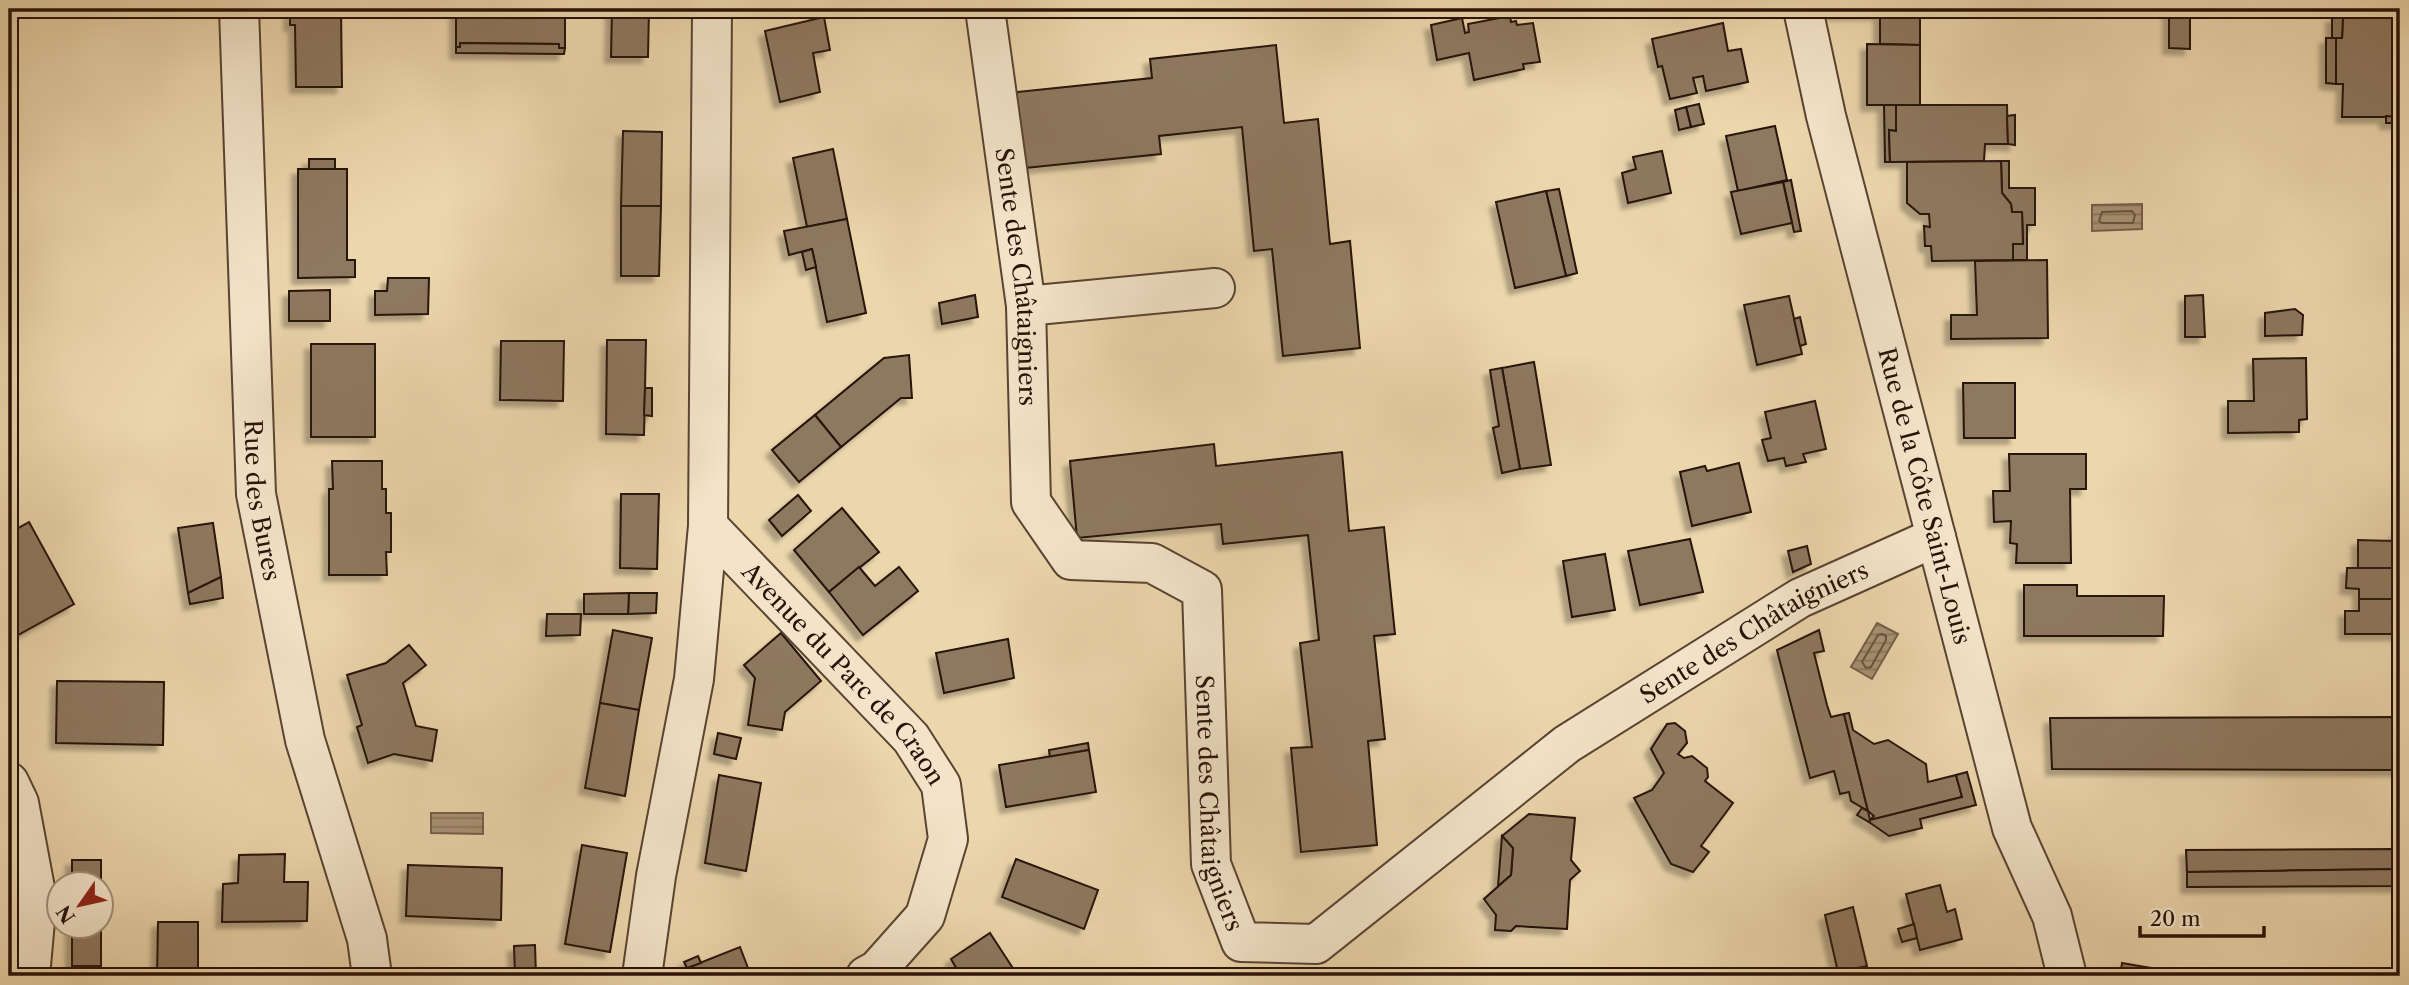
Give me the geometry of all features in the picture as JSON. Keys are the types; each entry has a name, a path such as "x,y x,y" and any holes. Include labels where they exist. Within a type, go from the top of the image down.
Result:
{"street":[{"name":"Rue des Bures","path":"239,9 256,494 305,740 367,939 372,976"},
{"name":"Avenue du Parc de Craon","path":"642,976 656,876 694,679 708,526 712,9"},
{"name":"Sente des Châtaigniers","path":"985,9 1026,306 1031,502 1071,560 1152,563 1202,590 1211,864 1241,942 1316,944 1567,744 1800,598 1936,537"},
{"name":"Rue de la Côte Saint-Louis","path":"1803,9 1829,129 2012,828 2052,916 2067,976"},
{"path":"1026,306 1215,288"},
{"name":"Avenue du Parc de Craon","path":"708,526 911,738 941,785 948,839 925,916 877,970 866,976"},
{"path":"9,782 19,803 37,899 30,976"}],"water":[{"path":"2142,204 2142,229 2092,231 2092,205"},
{"path":"1877,623 1898,634 1872,679 1851,667"},
{"path":"431,813 483,813 483,834 431,833"}],"building":[{"path":"296,9 341,10 342,87 296,87 295,25 290,25 290,13 296,13"},
{"path":"456,9 565,9 565,48 559,48 559,44 460,43 460,47 456,47"},
{"path":"612,9 649,9 648,57 611,57"},
{"path":"1832,9 1920,9 1920,45 1880,44 1880,13 1833,14"},
{"path":"2169,9 2190,9 2190,49 2169,48"},
{"path":"2385,9 2400,9 2400,117 2342,117 2343,84 2336,84 2336,38 2342,38 2343,16 2385,16"},
{"path":"1510,16 1511,22 1516,21 1517,25 1533,23 1540,62 1523,64 1524,69 1474,80 1469,53 1437,60 1431,25 1462,18 1465,33 1469,32 1468,24"},
{"path":"2343,16 2342,38 2332,38 2332,17"},
{"path":"824,17 830,50 813,53 820,92 780,102 765,31"},
{"path":"1723,23 1728,51 1741,49 1748,82 1706,91 1703,76 1693,78 1697,93 1670,99 1662,66 1658,67 1652,39"},
{"path":"2326,38 2336,38 2336,84 2326,83"},
{"path":"460,43 559,44 559,48 565,48 564,54 456,53 456,47 460,47"},
{"path":"1867,44 1920,45 1920,105 1867,105"},
{"path":"1276,45 1284,123 1318,119 1330,244 1350,241 1360,348 1283,356 1272,249 1254,251 1242,127 1159,136 1161,154 1014,169 1007,93 1152,78 1150,59"},
{"path":"1699,104 1704,124 1691,127 1686,107"},
{"path":"1884,105 1896,105 1896,131 1889,130 1890,162 1885,162"},
{"path":"1896,105 2007,105 2008,144 1985,144 1984,161 1890,162 1889,130 1896,131"},
{"path":"1686,107 1691,127 1679,130 1675,110"},
{"path":"2015,115 2015,145 2008,144 2007,116"},
{"path":"2386,116 2400,117 2400,123 2386,123"},
{"path":"1775,126 1787,180 1738,191 1726,136"},
{"path":"623,131 662,132 661,206 621,206"},
{"path":"833,149 847,219 807,227 793,158"},
{"path":"1662,151 1671,193 1628,203 1622,173 1636,169 1633,157"},
{"path":"309,159 335,159 335,169 309,169"},
{"path":"2001,161 2009,161 2009,188 2035,188 2035,225 2027,225 2027,260 2013,260 2013,244 2023,244 2022,212 2012,212 2011,204 2002,193"},
{"path":"2001,161 2002,193 2011,204 2012,212 2022,212 2023,244 2013,244 2013,260 1932,261 1931,246 1925,246 1924,226 1930,227 1929,214 1920,214 1907,203 1907,162"},
{"path":"298,169 347,169 347,260 355,260 355,277 298,278"},
{"path":"1791,180 1801,231 1794,232 1783,182"},
{"path":"1783,182 1792,223 1741,234 1731,192"},
{"path":"1559,189 1577,273 1566,276 1546,191"},
{"path":"1546,191 1566,276 1515,288 1496,202"},
{"path":"621,206 661,206 659,276 621,276"},
{"path":"847,219 866,313 827,322 812,249 789,255 784,231"},
{"path":"812,249 816,267 806,270 802,252"},
{"path":"2047,260 2048,338 1951,339 1951,315 1977,315 1975,261"},
{"path":"388,278 429,278 428,314 375,315 375,291 387,291"},
{"path":"330,290 330,321 289,321 289,291"},
{"path":"975,295 978,317 942,324 939,303"},
{"path":"2203,295 2205,337 2185,337 2185,296"},
{"path":"1789,296 1802,354 1757,365 1744,305"},
{"path":"2295,309 2303,315 2302,335 2265,336 2265,313"},
{"path":"1800,317 1806,344 1800,346 1794,319"},
{"path":"607,340 646,340 644,435 606,434"},
{"path":"501,341 564,341 563,401 500,400"},
{"path":"311,344 375,344 375,437 311,437"},
{"path":"909,355 912,398 901,398 841,447 815,415 884,358"},
{"path":"2306,358 2307,419 2299,420 2299,432 2228,433 2228,401 2254,401 2253,359"},
{"path":"1534,362 1551,465 1520,469 1502,368"},
{"path":"1502,368 1520,469 1502,473 1493,428 1499,426 1490,370"},
{"path":"1963,383 2015,383 2015,438 1964,438"},
{"path":"645,388 652,388 652,416 644,415"},
{"path":"1815,401 1826,449 1803,454 1806,462 1786,466 1784,458 1768,461 1762,440 1771,438 1765,412"},
{"path":"815,415 841,447 799,482 772,450"},
{"path":"1214,444 1216,466 1342,452 1349,531 1384,527 1395,634 1374,636 1385,739 1368,741 1377,845 1301,852 1291,748 1312,747 1300,643 1319,640 1308,535 1223,544 1221,524 1077,538 1070,461"},
{"path":"2009,454 2086,454 2086,489 2070,489 2071,563 2016,563 2017,544 2010,543 2011,521 1994,522 1993,491 2010,491"},
{"path":"332,461 382,461 382,489 386,489 386,513 391,513 391,552 386,552 387,575 329,575 329,489 333,489"},
{"path":"1739,463 1751,512 1692,526 1680,472 1705,466 1707,471"},
{"path":"621,494 659,494 657,569 620,568"},
{"path":"798,495 811,511 782,536 769,520"},
{"path":"842,508 879,552 829,592 794,550"},
{"path":"29,522 74,604 9,640 9,533"},
{"path":"213,523 221,577 188,593 178,528"},
{"path":"2395,533 2400,533 2400,568 2358,568 2358,540 2395,541"},
{"path":"1690,539 1703,592 1640,605 1628,551"},
{"path":"1807,546 1811,564 1793,572 1788,551"},
{"path":"1605,554 1615,610 1572,617 1563,561"},
{"path":"859,567 875,586 899,567 918,591 863,635 829,592"},
{"path":"2347,568 2400,568 2400,599 2359,599 2359,589 2346,588"},
{"path":"221,577 223,598 190,604 188,593"},
{"path":"2024,585 2077,585 2077,596 2164,596 2163,636 2024,636"},
{"path":"629,593 657,593 656,613 628,614"},
{"path":"629,593 628,614 584,614 584,594"},
{"path":"2359,599 2400,599 2400,634 2345,634 2345,611 2359,611"},
{"path":"547,614 581,614 580,635 546,636"},
{"path":"613,630 652,638 639,710 600,703"},
{"path":"1819,630 1824,651 1814,653 1827,705 1831,717 1844,714 1868,811 1851,801 1849,792 1840,794 1834,771 1810,778 1777,650"},
{"path":"781,633 821,681 785,712 782,730 748,725 755,678 744,665"},
{"path":"1008,639 1014,678 944,693 936,653"},
{"path":"409,645 426,665 403,683 416,726 437,730 432,761 394,754 368,763 357,727 362,725 347,675 386,663"},
{"path":"57,681 164,682 163,745 56,743"},
{"path":"600,703 639,710 625,796 585,788"},
{"path":"1849,713 1853,730 1874,744 1888,740 1926,764 1928,782 1956,775 1962,797 1870,820 1874,816 1868,811 1844,714"},
{"path":"2400,717 2400,770 2052,769 2050,718"},
{"path":"1675,723 1685,731 1687,743 1678,754 1684,758 1692,756 1707,768 1708,777 1705,781 1733,803 1701,846 1709,852 1693,872 1671,864 1634,798 1652,790 1664,773 1651,749 1667,724"},
{"path":"718,733 741,738 736,759 714,754"},
{"path":"1088,743 1089,750 1050,758 1049,750"},
{"path":"1089,750 1096,792 1006,807 999,765"},
{"path":"1967,772 1976,805 1920,819 1922,828 1889,836 1869,822 1962,797 1956,775"},
{"path":"719,775 761,783 746,871 705,863"},
{"path":"1862,808 1868,811 1869,822 1857,815"},
{"path":"1529,814 1575,818 1571,860 1580,871 1570,880 1567,929 1516,926 1511,931 1495,930 1496,915 1484,899 1511,875 1513,848 1502,836"},
{"path":"1502,836 1513,848 1511,875 1498,886"},
{"path":"582,845 627,853 610,952 565,944"},
{"path":"2400,849 2400,869 2187,872 2186,850"},
{"path":"285,854 284,882 308,882 307,921 222,922 223,884 238,883 239,855"},
{"path":"1016,859 1098,890 1084,929 1002,897"},
{"path":"72,860 101,860 101,870 72,870"},
{"path":"408,865 502,868 501,920 406,916"},
{"path":"2400,869 2400,886 2187,887 2187,872"},
{"path":"1940,885 1947,912 1955,909 1962,939 1920,950 1906,894"},
{"path":"1853,907 1867,966 1838,972 1825,915"},
{"path":"158,922 198,922 198,976 157,976"},
{"path":"1914,924 1917,938 1902,942 1898,929"},
{"path":"990,933 1018,976 950,976 958,971 951,959"},
{"path":"72,940 101,940 101,966 72,966"},
{"path":"535,945 536,976 515,976 514,946"},
{"path":"740,947 751,976 690,976 687,968"},
{"path":"698,956 701,963 687,968 684,962"},
{"path":"2122,963 2198,976 2120,976"},
{"path":"505,971 505,976 432,975"}]}
